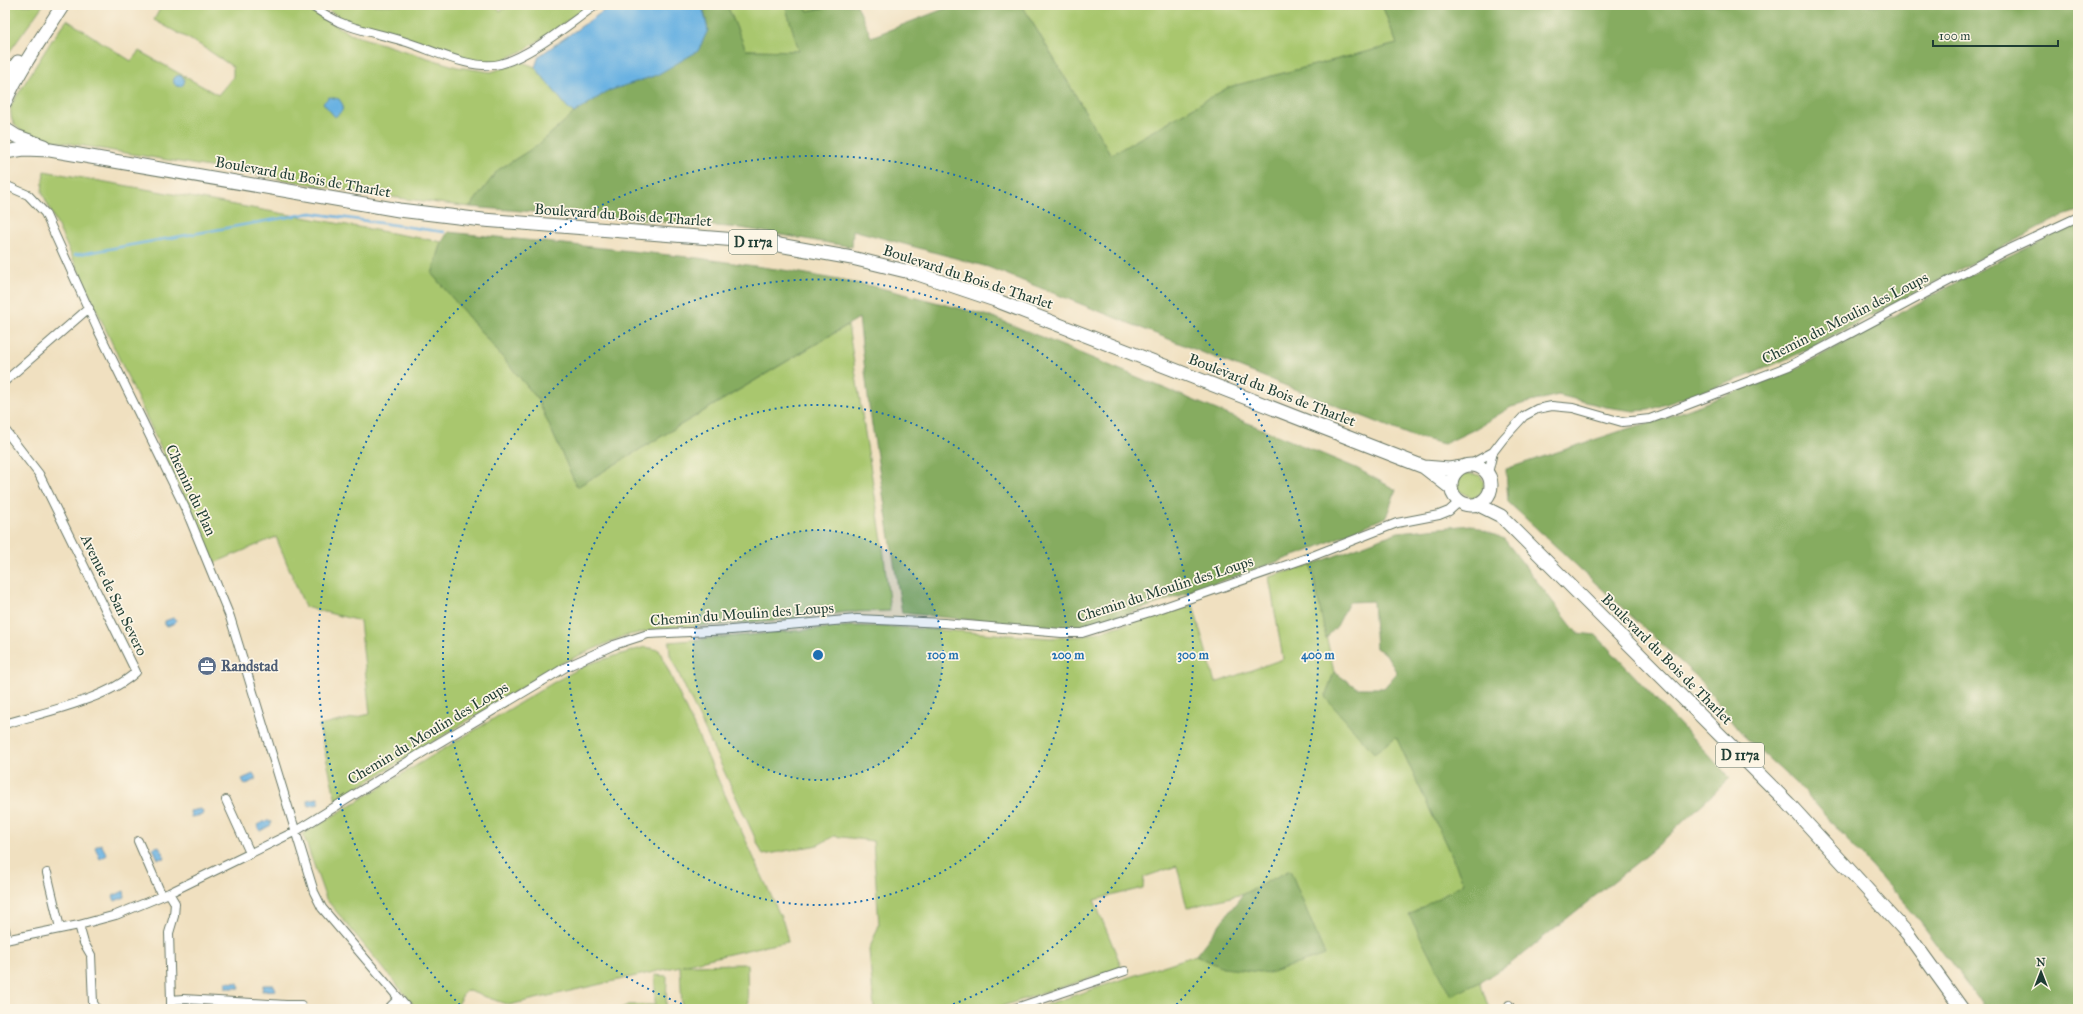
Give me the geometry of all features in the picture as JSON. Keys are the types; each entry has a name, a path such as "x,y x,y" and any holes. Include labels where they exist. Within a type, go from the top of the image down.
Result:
{"main road":[{"path":"5,102 41,38 64,5"},
{"path":"5,80 24,55 41,38"},
{"name":"Boulevard du Bois de Tharlet","path":"5,129 16,136 47,147 50,150"},
{"path":"5,135 5,140"},
{"name":"Boulevard du Bois de Tharlet","path":"5,152 24,149 50,150 399,210 482,220 762,242 852,258 918,274 996,300 1424,467 1451,488"},
{"path":"1466,466 1483,468 1488,473 1492,485 1483,502 1471,506 1459,502 1454,497 1451,488 1451,478 1454,473 1466,466"},
{"name":"Boulevard du Bois de Tharlet","path":"1424,467 1449,469 1466,466"},
{"name":"Boulevard du Bois de Tharlet","path":"1490,491 1502,516 1788,802 1907,933 1962,1009"},
{"name":"Boulevard du Bois de Tharlet","path":"1477,504 1502,516"}],"street":[{"path":"310,5 351,26 406,41 462,61 487,66 501,64 530,50 596,5"},
{"name":"Chemin du Plan","path":"5,179 9,186 32,198 46,213 89,308 204,550 232,624 314,892 322,908 408,1009"},
{"name":"Chemin du Moulin des Loups","path":"1488,473 1493,452 1514,424 1524,416 1537,409 1552,406 1573,408 1622,422 1650,419 1789,366 2003,252 2078,216"},
{"path":"5,381 89,308"},
{"name":"Avenue de San Severo","path":"5,430 39,474 136,672 125,683 106,692 5,724"},
{"name":"Chemin du Moulin des Loups","path":"1466,466 1493,452"},
{"name":"Chemin du Moulin des Loups","path":"6,940 79,925 116,915 165,894 296,831 425,751 566,667 614,645 648,634 731,630 857,619 899,620 1062,633 1082,633 1150,612 1310,557 1397,523 1439,516 1449,511 1459,502"},
{"path":"226,800 250,853"},
{"path":"138,841 165,894 175,903 174,916 169,933 171,1009"},
{"path":"47,873 60,928"},
{"path":"79,925 84,943 91,955 93,1003 95,1006"},
{"path":"5,929 6,940"},
{"path":"1013,1009 1125,971"},
{"path":"388,1009 399,998"},
{"path":"171,1000 286,1007 301,1005"}],"green space":[{"path":"5,5 43,5 5,58"},
{"path":"162,5 303,5 350,34 457,67 491,72 522,62 535,67 567,107 574,113 538,145 498,170 470,207 375,195 49,140 34,136 16,126 11,114 11,105 52,40 67,20 131,61 139,51 218,95 233,77 233,67 202,46 154,20"},
{"path":"331,5 496,5 500,11 510,5 590,5 525,50 501,61 489,63 459,57 394,34 348,22 328,10"},
{"path":"703,5 727,5 746,50 799,51 785,5 805,5 807,11 838,5 857,5 871,37 949,7 948,5 1022,5 1111,155 1229,87 1397,44 1382,5 2078,5 2078,211 2060,217 1798,354 1745,377 1649,410 1634,411 1606,407 1558,395 1511,407 1473,430 1444,444 1412,436 988,267 853,230 852,247 741,228 470,207 498,170 538,145 574,113 608,91 657,75 708,30"},
{"path":"727,5 785,5 800,51 746,50"},
{"path":"805,5 838,5 807,11"},
{"path":"1022,5 1382,5 1397,44 1229,87 1111,155"},
{"path":"44,171 442,242 432,274 537,398 577,487 848,325 883,547 890,611 846,612 777,620 659,629 624,636 564,662 336,801 319,726 370,714 360,621 305,607 276,537 214,563 42,192"},
{"path":"2078,222 2078,1009 1986,1009 1915,915 1804,791 1744,736 1697,677 1508,502 1506,469 1630,428 1663,419 1797,368 1982,269"},
{"path":"448,232 698,258 790,271 877,287 993,317 1356,468 1396,490 1386,517 1308,551 1078,631 902,613 869,406 859,318 577,487 537,398 432,274 442,242"},
{"path":"1463,473 1480,475 1484,482 1482,492 1473,499 1458,490 1458,478"},
{"path":"1471,525 1504,539 1577,633 1596,635 1730,778 1655,848 1510,964 1480,982 1451,996 1409,915 1464,883 1396,737 1374,753 1325,697 1334,672 1357,688 1384,688 1397,673 1386,654 1376,648 1373,601 1349,602 1337,626 1326,638 1311,565 1398,532"},
{"path":"1311,565 1334,672 1325,697 1396,736 1464,883 1410,915 1451,995 1480,982 1489,1009 1033,1009 1196,955 1223,968 1290,871 1243,894 1187,908 1177,866 1144,877 1143,888 1094,900 1122,968 993,1009 874,1009 869,950 879,925 873,841 834,836 818,845 763,855 670,655 669,642 852,626 898,627 1050,638 1084,636 1193,605 1215,683 1283,659 1269,577"},
{"path":"645,647 659,650 784,924 788,942 682,965 747,964 748,1009 682,1009 680,966 509,1005 466,990 454,1009 417,1009 326,899 303,834 556,681 588,664"},
{"path":"1290,870 1325,955 1269,973 1223,968 1196,955 1243,894"},
{"path":"655,975 667,976 666,1009 619,1009 628,1005 655,1005"}],"water":[{"path":"612,5 702,5 708,30 698,51 657,75 608,91 574,113 567,107 535,67 539,56"},
{"path":"177,76 181,76 183,77 183,85 177,86 174,83 174,79"},
{"path":"329,97 339,99 343,105 342,111 335,117 323,103"},
{"path":"173,618 176,620 175,623 168,626 165,625 165,621"},
{"path":"253,774 256,779 245,785 242,779"},
{"path":"318,798 319,804 309,806 307,800"},
{"path":"201,809 203,812 202,815 191,817 190,811"},
{"path":"268,820 271,822 271,825 260,831 257,825"},
{"path":"101,844 107,855 100,859 95,847"},
{"path":"159,846 165,858 158,859 153,848"},
{"path":"124,891 125,897 115,901 113,896"},
{"path":"226,982 238,983 240,988 226,988"},
{"path":"263,985 274,985 276,990 262,991"}],"waterway":[{"path":"75,255 311,213 444,232"}],"place":[{"name":"Randstad","path":"207,666"}]}
